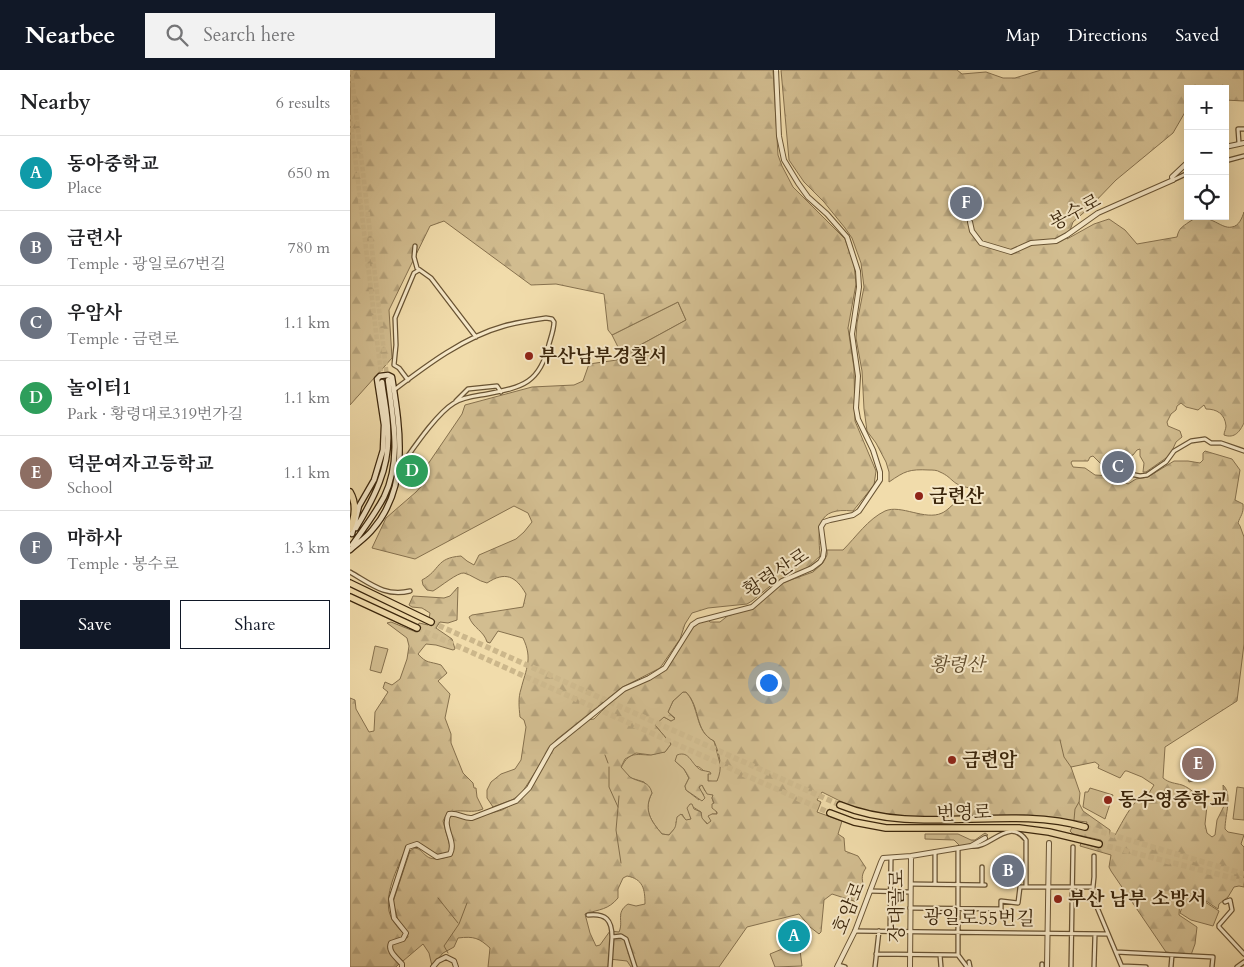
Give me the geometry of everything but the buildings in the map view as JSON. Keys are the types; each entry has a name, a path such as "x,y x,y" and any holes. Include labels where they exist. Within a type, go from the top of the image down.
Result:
{"highway":[{"path":"350,492 354,500 355,512 350,533"},
{"path":"350,583 431,622"},
{"path":"350,597 418,628"},
{"name":"번영로","path":"840,805 863,813 896,819 1030,818 1057,820 1085,827"},
{"name":"번영로","path":"830,813 854,822 886,828 911,830 1019,828 1049,832 1099,844"}],"main road":[{"path":"350,533 359,506 374,480 383,450 384,431 378,377 391,375 400,450 400,467 392,496 373,530 350,549"},
{"path":"350,549 384,497 394,464 395,438 388,380"},
{"path":"350,533 367,509 381,482 387,454 388,434 382,382"},
{"path":"359,506 363,511 367,509"},
{"path":"368,523 368,529 373,530"}],"street":[{"name":"황령산로","path":"402,967 402,964 390,950 389,946 391,942 403,939 406,934 394,918 391,899 408,847 416,844 437,857 450,854 452,843 446,822 448,814 454,813 472,818 516,801 529,788 552,747 624,689 649,678 665,668 692,625 698,621 752,607 782,581 812,568 820,562 824,550 821,527 824,522 853,515 859,511 880,480 879,464 858,419 856,408 858,376 852,334 859,287 858,270 848,237 808,197 784,160 779,136 776,70"},
{"path":"1238,143 1238,129 1244,129"},
{"path":"1229,146 1244,143"},
{"path":"1229,161 1244,156"},
{"path":"1173,180 1172,177 1184,166"},
{"path":"1173,180 1184,175"},
{"name":"봉수로","path":"970,222 972,231 981,243 1011,252 1031,243 1056,241 1098,213 1173,180"},
{"path":"415,246 415,265 431,278 476,337"},
{"path":"408,380 394,365 396,346 395,318 414,274 419,270"},
{"path":"394,390 423,368 476,337 511,324 546,318 552,319 554,322 546,358 542,366 527,383 501,392 466,398 454,403"},
{"path":"400,467 425,433 468,389 497,386 501,392"},
{"path":"1130,474 1147,475 1166,462 1174,451 1191,441 1205,439 1211,443 1221,443 1244,451"},
{"path":"350,572 382,591 399,594 410,591"},
{"path":"911,856 971,846 979,847 998,834 1018,833 1026,840 1026,887"},
{"path":"971,846 985,838"},
{"path":"1047,967 1049,843"},
{"path":"1072,967 1073,847"},
{"path":"958,848 958,955 968,967"},
{"path":"935,852 935,884"},
{"name":"장대골로","path":"884,858 911,856 910,967"},
{"path":"1094,856 1093,887 1095,904 1122,966 1146,967"},
{"name":"호암로","path":"838,966 855,931 880,862 884,858"},
{"path":"890,931 891,858"},
{"path":"910,884 983,885 982,867"},
{"path":"910,908 1001,910 1002,901 1018,903 1020,887 1093,887"},
{"path":"870,891 910,892"},
{"path":"1224,902 1230,900 1232,910 1219,927 1244,954"},
{"path":"588,915 597,914 605,917 611,923 610,967"},
{"name":"광일로55번길","path":"855,931 1108,934"},
{"path":"875,967 879,931"},
{"path":"1094,967 1095,934"},
{"path":"612,937 622,936 626,938 635,967"},
{"path":"1116,952 1213,957 1212,967"},
{"name":"장대골로","path":"876,954 910,954"},
{"path":"910,954 958,955"},
{"path":"940,955 941,967"},
{"path":"1171,967 1172,955"},
{"path":"433,967 438,961 446,957 454,961 456,967"},
{"path":"968,967 969,962"},
{"path":"1236,967 1244,962"},
{"path":"838,966 845,967"}],"green space":[{"path":"350,70 773,70 778,155 782,166 793,187 845,239 854,264 856,284 848,328 854,368 855,421 876,471 874,485 853,511 832,512 826,516 820,528 820,556 806,569 775,582 747,604 708,608 692,613 685,624 680,639 660,668 621,688 556,740 521,794 512,800 493,807 487,798 487,790 491,782 501,774 515,769 521,760 526,727 524,720 520,717 519,699 528,664 528,652 523,638 498,631 490,643 487,642 486,638 469,617 523,607 526,594 514,579 505,576 493,579 487,583 461,573 433,591 427,590 422,580 447,559 461,556 474,565 479,555 516,539 532,522 528,513 514,506 415,559 372,548 386,518 425,482 428,464 462,414 465,405 532,387 574,385 583,381 589,364 617,360 622,355 686,320 678,302 612,335 608,330 604,294 556,284 531,285 444,221 430,226 389,310 392,358 350,405"},
{"name":"황령산","path":"781,70 957,70 962,74 986,72 1003,78 1015,78 1041,70 1244,70 1244,101 1229,100 1229,85 1184,85 1184,114 1173,133 1116,180 1073,222 1067,239 1094,224 1109,219 1125,230 1137,244 1177,237 1181,228 1194,220 1209,220 1223,226 1232,227 1237,225 1244,212 1244,423 1241,429 1237,434 1231,436 1224,435 1226,427 1224,418 1220,413 1206,409 1204,405 1198,410 1186,407 1181,403 1171,414 1167,422 1168,426 1180,431 1182,437 1176,442 1171,453 1166,458 1146,472 1143,472 1144,463 1140,456 1140,449 1133,455 1122,458 1119,455 1116,456 1115,464 1103,466 1093,456 1088,461 1072,461 1071,463 1073,467 1085,468 1095,475 1113,476 1128,484 1136,479 1148,477 1174,461 1200,463 1203,460 1203,453 1205,451 1232,459 1240,470 1235,500 1243,504 1238,523 1244,537 1244,644 1237,701 1165,747 1163,778 1189,789 1207,806 1205,824 1207,833 1212,837 1215,835 1217,820 1224,806 1223,785 1226,789 1228,799 1225,829 1228,832 1244,835 1241,844 1244,847 1244,887 1234,887 1228,897 1219,904 1218,909 1200,897 1192,897 1186,893 1180,897 1179,915 1197,927 1195,944 1191,955 1166,952 1111,871 1109,867 1111,855 1080,846 1081,843 1099,848 1101,840 1073,834 1070,831 1073,826 1085,829 1087,822 1024,815 913,818 887,816 846,806 846,804 822,792 817,800 821,802 817,812 842,821 838,834 844,838 845,851 858,856 866,868 862,876 864,886 857,902 832,894 824,900 821,932 819,934 799,914 747,927 719,967 631,967 627,961 609,959 608,967 488,967 490,948 476,938 468,937 458,938 454,947 443,953 432,966 429,953 423,944 403,961 391,948 393,943 408,937 398,920 393,902 410,851 416,848 427,857 433,859 450,856 454,849 448,819 453,815 471,819 502,810 517,802 529,790 553,748 587,720 594,719 625,691 663,671 671,662 689,633 700,623 708,620 710,622 720,622 730,614 751,609 782,583 813,572 823,563 827,550 843,550 868,523 885,511 898,509 935,515 944,512 957,501 969,500 972,495 970,488 959,485 945,474 935,470 908,472 899,475 889,482 886,462 867,431 864,409 862,371 856,338 864,287 861,263 852,238 845,228 824,202 804,182 789,160","holes":["683,692 686,692 691,698 703,731 714,741 716,746 720,766 717,781 708,781 708,774 711,774 710,772 698,768 688,756 677,755 675,761 684,769 689,778 685,786 686,790 702,801 705,798 699,787 702,785 707,794 713,795 714,803 712,808 717,814 708,816 711,821 707,824 702,818 701,812 694,809 692,804 690,804 687,808 691,819 686,820 681,814 677,817 675,827 669,835 662,834 648,810 649,799 652,793 651,789 643,782 630,777 621,767 625,759 636,753 651,755 665,752 671,744 655,725 664,717 671,721 675,719 668,712 673,701","1095,762 1099,765 1098,768 1120,778 1127,771 1142,777 1154,785 1149,793 1134,804 1115,835 1110,835 1110,830 1083,811 1079,803 1080,793 1071,767","627,876 640,882 644,889 645,904 636,906 628,904 624,907 621,914 619,932 610,931 600,945 596,946 585,914 611,905 618,898 618,889 623,878"]},
{"path":"678,302 686,320 622,355 612,335"},
{"path":"458,587 457,620 448,623 440,622 436,628 452,639 455,649 426,644 418,654 426,661 441,665 447,673 438,681 450,694 445,718 451,734 451,743 463,773 473,783 474,788 476,788 477,797 483,809 477,811 455,811 446,816 443,821 451,850 447,854 437,856 415,843 407,846 391,886 388,903 391,918 404,934 403,937 389,942 388,949 400,963 396,967 350,967 350,698 355,700 356,709 369,732 374,731 375,712 388,692 383,688 385,682 392,685 400,679 409,646 407,638 387,623 391,622 416,632 419,623 428,625 430,613 422,608 409,605 413,596 444,598 450,596"},
{"path":"375,646 388,649 381,673 370,670"},
{"path":"683,692 686,692 690,698 703,731 714,741 722,771 717,782 708,781 708,774 699,767 675,761 684,769 689,778 685,786 686,790 699,800 704,795 699,789 700,785 702,785 705,791 713,795 712,798 717,814 712,814 711,823 708,824 701,818 701,812 693,807 689,812 691,819 686,821 682,814 676,822 677,826 669,835 662,834 650,815 648,805 652,793 644,782 631,778 621,768 629,757 639,754 650,755 665,752 671,744 655,725 661,718 664,717 671,721 675,718 668,712 673,701"},
{"path":"1196,755 1202,778 1189,782 1183,759"},
{"path":"1237,787 1244,788 1244,820 1233,819"},
{"path":"1090,788 1113,795 1105,819 1083,807 1085,792 1088,792"},
{"path":"985,833 988,835 976,843 960,846 954,840 925,839 925,834 958,834 975,840"},
{"path":"1186,896 1199,898 1219,911 1213,926 1191,920 1180,913"},
{"path":"799,942 802,966 775,967 770,954"}],"waterway":[{"path":"1060,740 1064,757 1071,767"},
{"path":"605,755 608,763"},
{"path":"609,767 609,787 618,807"},
{"path":"619,796 616,830 621,863"},
{"path":"1074,820 1075,809 1079,802"},
{"path":"438,898 458,923"},
{"path":"448,953 444,946 459,924 467,903"}],"tunnel":[{"path":"351,70 387,377"},
{"path":"350,115 382,382"},
{"path":"431,622 840,805"},
{"path":"417,628 830,813"},
{"path":"1085,827 1244,874"},
{"path":"1099,844 1244,881"}],"place":[{"name":"마하사","path":"966,203"},
{"name":"부산남부경찰서","path":"529,356"},
{"name":"우암사","path":"1118,467"},
{"name":"놀이터1","path":"412,471"},
{"name":"금련산","path":"919,496"},
{"name":"금련암","path":"952,760"},
{"name":"덕문여자고등학교","path":"1198,764"},
{"name":"동수영중학교","path":"1108,800"},
{"name":"금련사","path":"1008,871"},
{"name":"부산 남부 소방서","path":"1058,899"},
{"name":"동아중학교","path":"794,936"}]}
